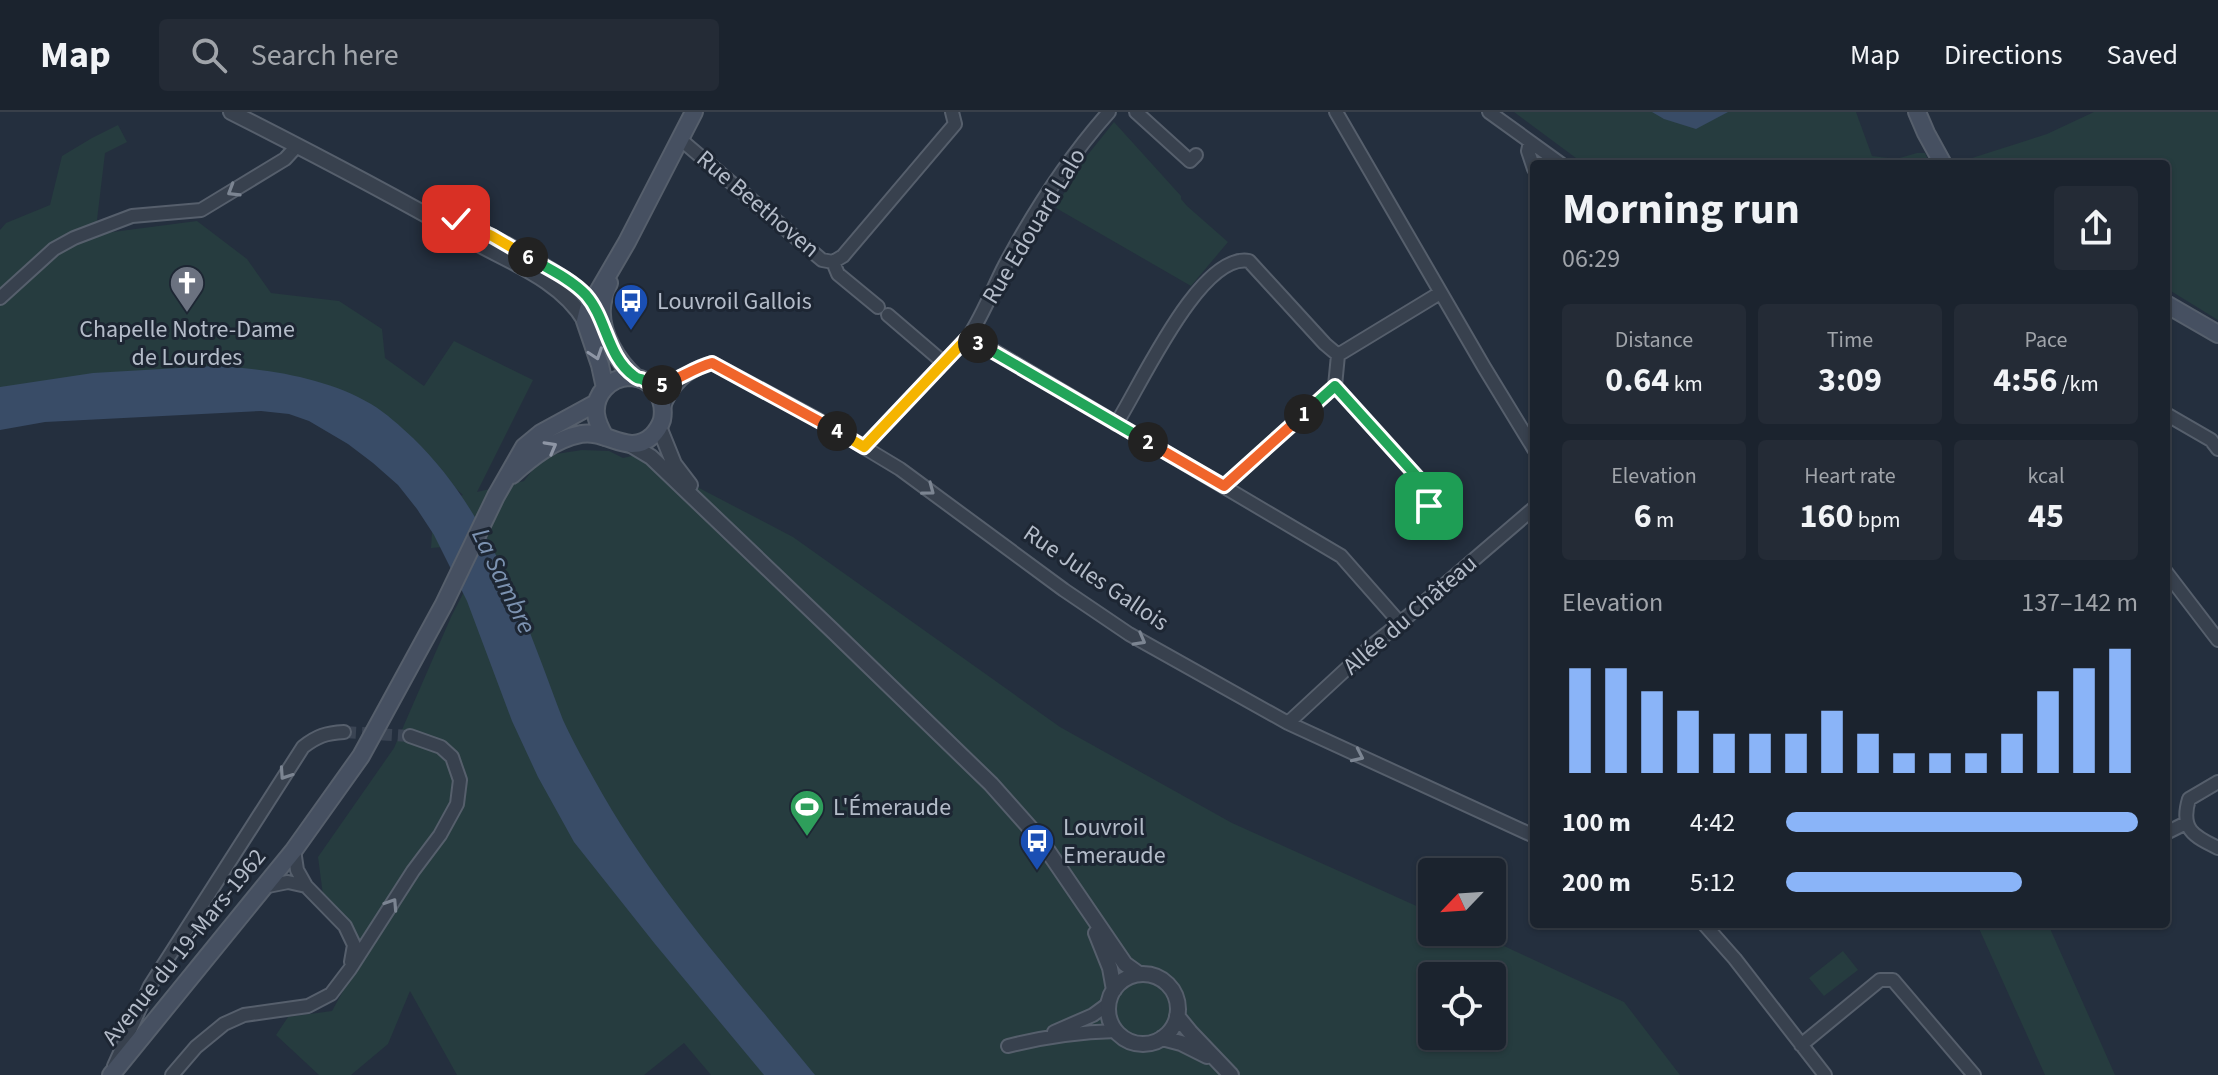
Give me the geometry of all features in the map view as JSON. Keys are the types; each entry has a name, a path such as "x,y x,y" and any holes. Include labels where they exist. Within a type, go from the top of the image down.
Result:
{"main road":[{"path":"605,388 585,321 591,302 621,252 694,112"},
{"path":"1917,112 1940,160"},
{"path":"501,488 536,455 565,439 582,433 631,445 647,440 661,419 658,394 653,387 636,378 618,358 603,324 602,307 621,252"},
{"path":"2170,306 2218,334"},
{"path":"501,488 524,447 541,433 596,403 605,388 618,379 636,378"},
{"path":"596,403 597,421 605,437"},
{"name":"Avenue du 19-Mars-1962","path":"111,1075 294,850 361,756 444,604 501,488"}],"street":[{"path":"231,112 547,282 574,304 585,321"},
{"name":"Rue Beethoven","path":"680,139 822,260 833,262 843,256 955,124 952,112"},
{"name":"Rue Edouard Lalo","path":"864,447 969,336 1006,264 1064,167 1109,112"},
{"path":"1137,112 1190,161 1196,155"},
{"path":"1336,112 1530,442"},
{"path":"1489,112 1555,160"},
{"path":"1530,142 1528,151 1531,160"},
{"path":"0,298 54,249 74,238 132,216 201,210 285,159 297,146"},
{"path":"394,197 456,219 520,252 576,287 591,302 603,324"},
{"path":"443,224 511,256 517,256 520,252"},
{"path":"1116,424 1185,306 1213,274 1233,261 1249,261 1338,355"},
{"path":"833,262 838,274 944,363"},
{"path":"1338,355 1440,293"},
{"path":"969,336 1341,556 1400,623"},
{"path":"1224,486 1335,386 1338,355"},
{"name":"Rue Jules Gallois","path":"687,375 712,363 900,469 1129,634 1288,723 1530,834"},
{"path":"653,387 687,375"},
{"path":"687,375 668,395 661,419 674,464 756,556"},
{"path":"1335,386 1421,481 1429,506"},
{"path":"2170,416 2211,440 2218,449"},
{"path":"631,445 651,457 991,784 1039,838 1125,964 1139,974 1160,978 1175,994 1177,1016 1169,1032 1162,1038 1141,1044 1131,1042 1116,1031 1109,1018 1110,968 1087,910"},
{"name":"Allée du Château","path":"1288,723 1370,647 1530,511"},
{"path":"2170,577 2218,640"},
{"path":"111,1075 150,986 295,758 317,736 344,732"},
{"path":"172,1075 196,1047 224,1024 244,1015 308,1006 331,994 350,969 440,835 457,804 460,780 452,757 441,747 410,736"},
{"path":"2218,782 2189,799 2185,813 2186,823 2195,836 2218,848"},
{"path":"2170,831 2186,823"},
{"path":"294,850 297,870 306,886 345,926 354,945 350,969"},
{"path":"263,887 288,882 306,886"},
{"path":"1708,928 1825,1075"},
{"path":"1036,1039 1093,1015 1129,977 1139,974"},
{"path":"1801,1045 1880,980 1893,980 1974,1075"},
{"path":"1177,1016 1231,1075"},
{"path":"1008,1046 1085,1032 1116,1031"},
{"path":"1162,1038 1181,1043 1218,1061"}],"green space":[{"path":"1514,112 1856,112 1872,156 1896,159 1925,153 1928,160 1579,160"},
{"path":"2094,112 2218,112 2218,320 2170,290 2170,160 1972,158 2047,134"},
{"path":"1114,122 1187,206 1228,242 1191,286 1056,208 1078,167"},
{"path":"118,125 127,142 105,153 97,220 105,233 197,221 247,259 271,293 339,301 382,329 385,358 424,386 454,341 533,380 477,492 524,481 538,463 556,454 582,450 609,451 623,458 636,455 793,537 1060,727 1232,823 1418,907 1418,946 1504,946 1624,1002 1680,1075 711,1075 684,1043 644,1075 457,1075 410,991 388,1044 351,1075 319,1075 276,1035 288,1017 332,1011 365,951 323,895 318,857 394,748 451,617 489,543 431,548 434,502 463,495 374,413 0,394 0,230 6,223 50,205 62,156"},
{"path":"1979,928 2050,928 2115,1075 2045,1075"},
{"path":"1843,951 1858,970 1824,996 1809,978"}],"water":[{"path":"1652,112 1728,112 1696,129"},
{"name":"La Sambre","path":"213,366 294,376 353,395 387,416 434,461 454,485 487,537 514,593 563,720 626,833 703,939 815,1075 764,1075 574,842 512,721 467,601 434,535 398,485 373,463 309,421 289,414 261,411 45,422 0,430 0,387 93,373"}],"tunnel":[{"path":"344,732 410,736"}],"place":[{"name":"Chapelle Notre-Dame de Lourdes","path":"187,314"},
{"name":"Louvroil Gallois","path":"631,332"},
{"name":"L'Émeraude","path":"807,838"},
{"name":"Louvroil Emeraude","path":"1037,872"}],"route":[{"path":"456,219 520,252 586,295 625,368 653,387 665,385 712,363 864,447 969,336 1224,486 1335,386 1421,481 1429,506"}]}
